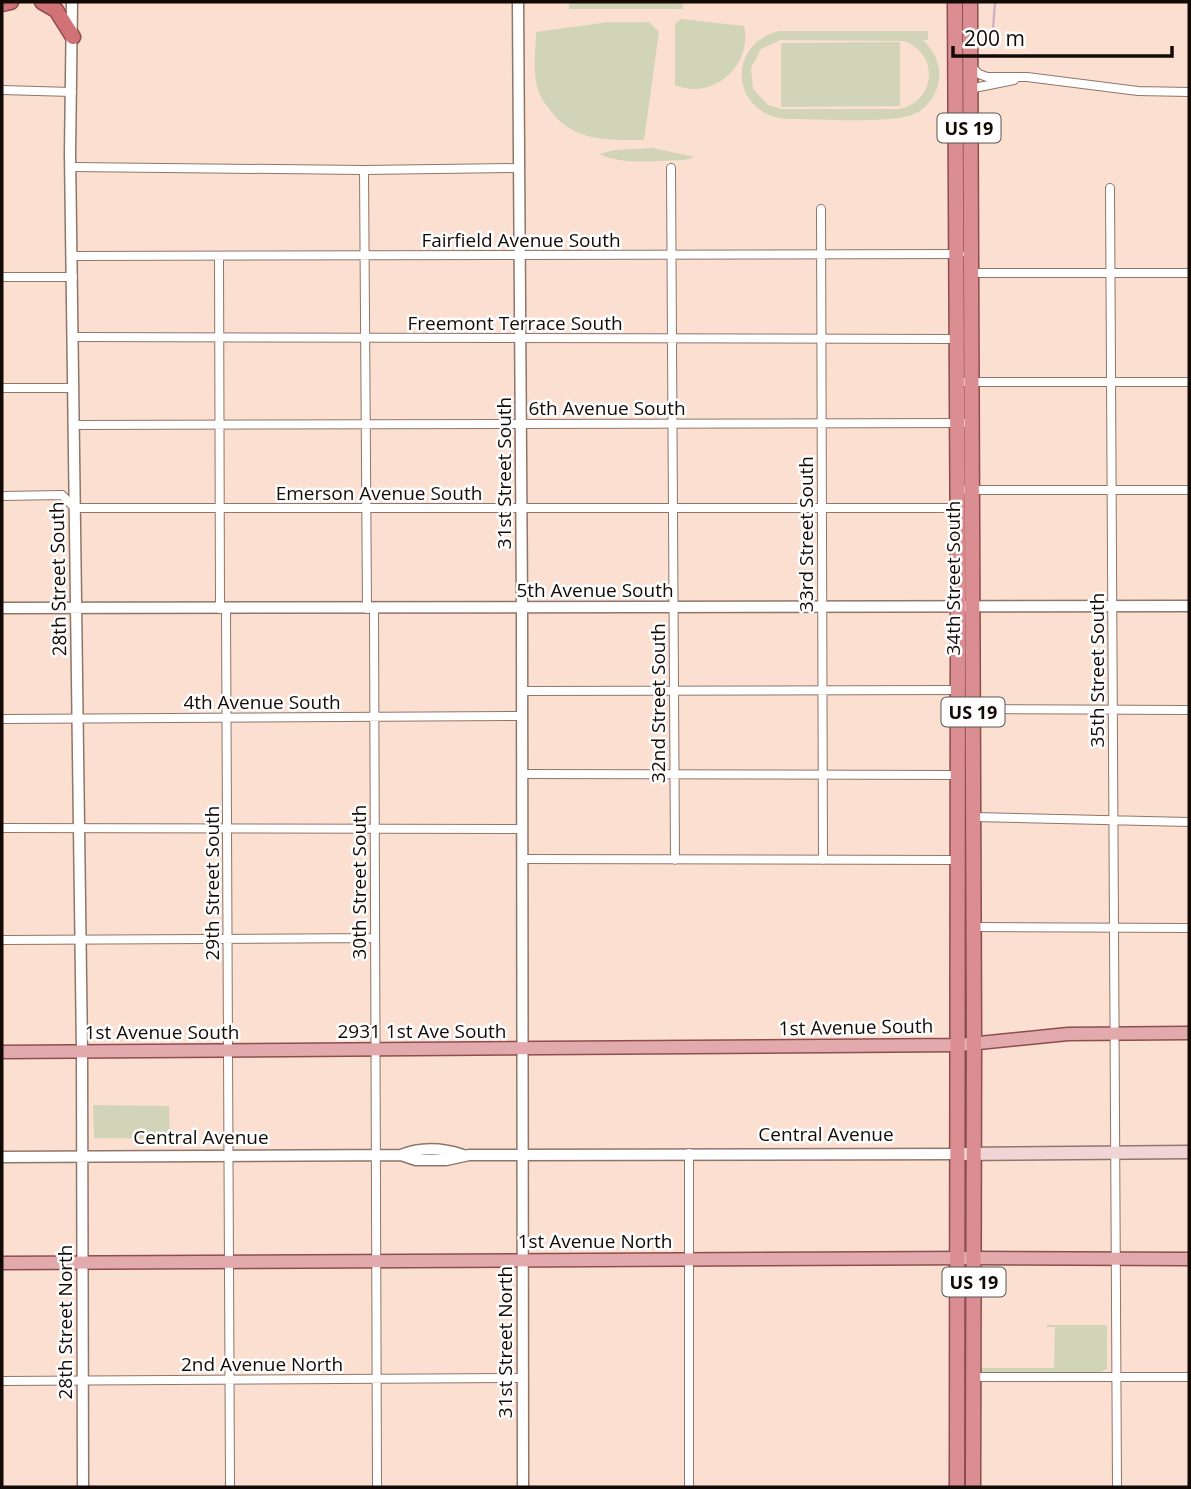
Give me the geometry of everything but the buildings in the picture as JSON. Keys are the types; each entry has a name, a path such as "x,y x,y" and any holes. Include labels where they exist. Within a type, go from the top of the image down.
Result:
{"highway":[{"path":"2,4 10,2"},
{"path":"42,2 56,10 73,37"},
{"name":"34th Street South","path":"955,2 963,254"},
{"name":"34th Street South","path":"964,382 957,339 963,254 970,2"},
{"path":"955,58 969,89"},
{"name":"34th Street South","path":"962,273 965,606 973,709 974,1154"},
{"name":"34th Street South","path":"958,1154 958,690 965,606"},
{"path":"958,758 964,766 964,806 974,817"},
{"path":"958,860 965,869 964,913 974,922"},
{"path":"958,951 965,955 965,988 974,991"},
{"name":"US 19","path":"957,1487 958,1154"},
{"name":"US 19","path":"973,1487 974,1154"},
{"path":"957,1368 966,1379 973,1411"}],"main road":[{"name":"1st Avenue South","path":"522,1049 959,1045 1018,1037 1115,1032 1189,1033"},
{"name":"2931 1st Ave South","path":"322,1050 522,1049"},
{"name":"1st Avenue South","path":"2,1052 322,1050"},
{"name":"Central Avenue","path":"958,1154 1189,1152"},
{"name":"1st Avenue North","path":"2,1264 1189,1259"}],"street":[{"name":"28th Street South","path":"72,2 71,167 82,1157"},
{"name":"31st Street South","path":"518,2 522,1154"},
{"path":"969,65 987,77 1027,77 1138,91 1189,92"},
{"path":"969,89 1027,77"},
{"path":"2,90 72,92"},
{"path":"71,167 364,170 518,168"},
{"name":"32nd Street South","path":"671,168 675,860"},
{"name":"30th Street South","path":"364,170 365,424 374,717 377,1487"},
{"name":"35th Street South","path":"1110,188 1117,1487"},
{"name":"33rd Street South","path":"821,209 823,860"},
{"name":"Fairfield Avenue South","path":"72,256 963,254"},
{"name":"29th Street South","path":"219,256 220,508 228,828 230,1487"},
{"path":"962,273 1189,273"},
{"path":"2,277 73,277"},
{"name":"Freemont Terrace South","path":"73,337 957,339"},
{"path":"964,382 1189,382"},
{"path":"2,388 74,388"},
{"name":"6th Avenue South","path":"74,425 964,423"},
{"path":"965,490 1189,490"},
{"name":"Emerson Avenue South","path":"2,496 62,495 75,508 965,508"},
{"name":"5th Avenue South","path":"2,608 1189,606"},
{"path":"522,691 958,690"},
{"path":"973,709 1189,710"},
{"name":"4th Avenue South","path":"2,719 522,716"},
{"path":"522,775 958,775"},
{"path":"974,817 1189,822"},
{"path":"2,828 522,829"},
{"path":"522,859 958,860"},
{"path":"974,922 1189,928"},
{"path":"2,940 376,939"},
{"path":"689,1487 690,1153"},
{"name":"Central Avenue","path":"2,1157 401,1155 416,1160 446,1160 463,1155 522,1154 958,1154"},
{"name":"31st Street North","path":"522,1154 523,1487"},
{"name":"28th Street North","path":"82,1157 83,1487"},
{"path":"973,1377 1189,1377"},
{"name":"2nd Avenue North","path":"2,1381 522,1378"}],"green space":[{"path":"569,2 683,2 683,9 569,9"},
{"path":"681,19 744,26 742,54 737,65 720,82 698,89 675,85 675,24"},
{"path":"609,22 649,22 659,32 644,140 605,139 580,134 559,120 545,104 538,89 535,69 536,32"},
{"path":"779,31 928,31 928,40 923,40 938,63 938,85 924,108 904,117 834,120 788,119 769,115 755,106 746,94 742,79 743,64 749,50 761,39","holes":["781,40 904,41 916,47 924,56 929,77 920,97 899,109 782,109 768,105 753,89 751,68 761,49"]},
{"path":"900,42 900,106 781,107 781,43"},
{"path":"653,148 694,157 685,160 630,161 599,154 615,150"},
{"path":"93,1105 169,1106 170,1139 94,1138"},
{"path":"1107,1325 1107,1369 1098,1373 981,1372 981,1368 1054,1368 1055,1327 1046,1327"}],"waterway":[{"path":"993,29 995,2"}]}
